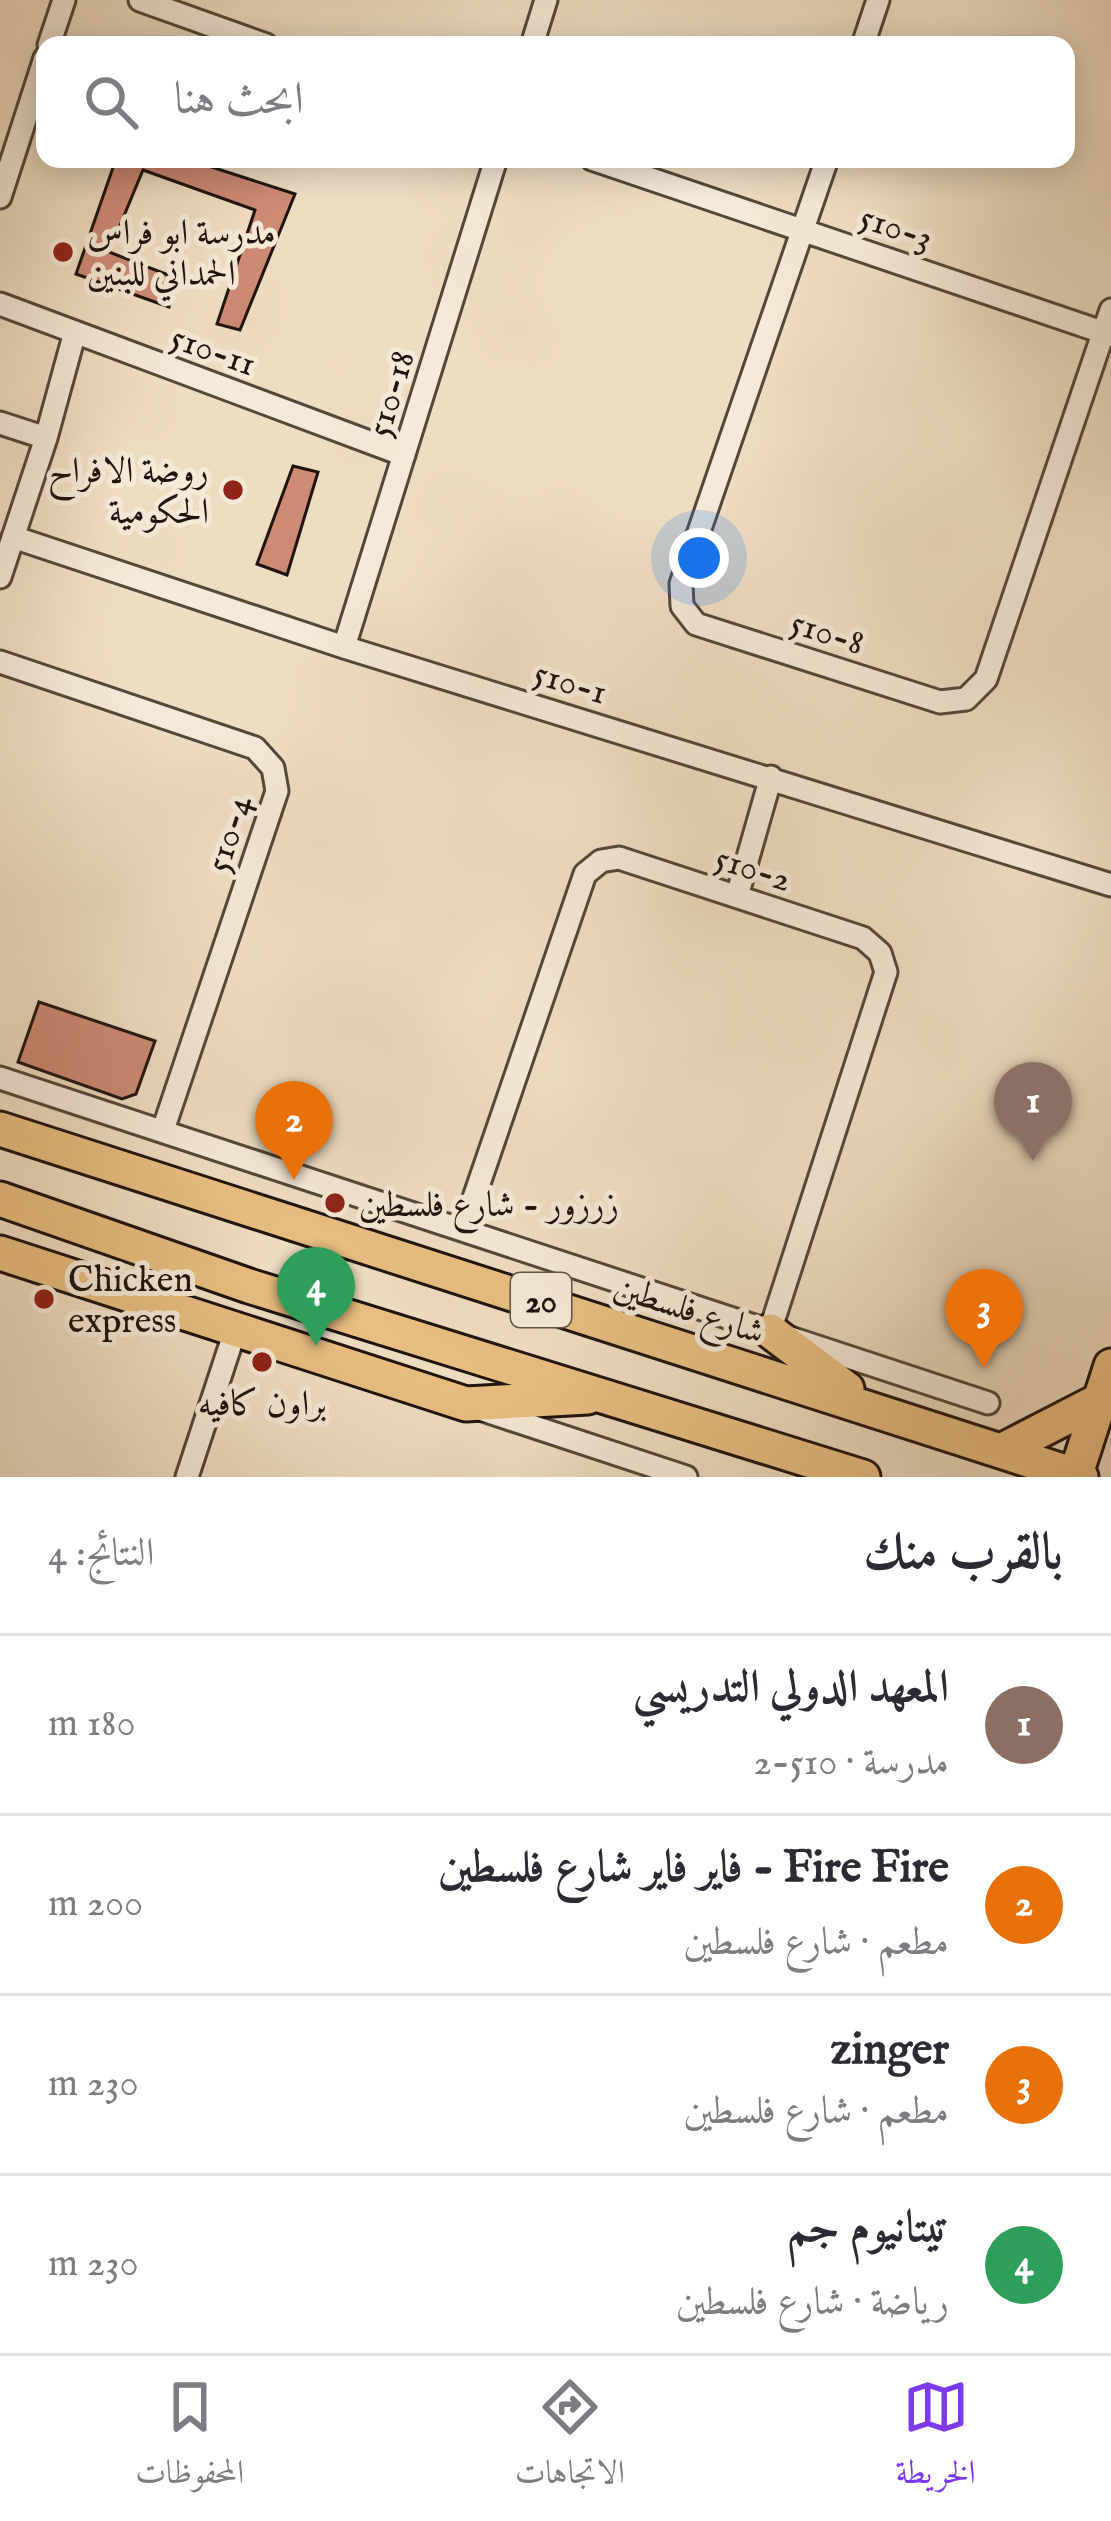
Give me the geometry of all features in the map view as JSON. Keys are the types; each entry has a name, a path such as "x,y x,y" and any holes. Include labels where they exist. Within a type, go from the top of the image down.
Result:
{"main road":[{"name":"شارع فلسطين","path":"0,1129 1077,1476"},
{"name":"20","path":"0,1199 249,1286 863,1477"},
{"path":"0,1254 466,1404 608,1395"},
{"path":"770,1331 873,1408"},
{"path":"1077,1476 1111,1366"},
{"path":"1001,1451 1100,1400"}],"street":[{"path":"52,36 64,0"},
{"path":"140,0 241,36"},
{"path":"535,36 546,0"},
{"path":"866,36 878,0"},
{"path":"0,197 36,86"},
{"name":"510-18","path":"344,647 493,168"},
{"name":"510-3","path":"619,168 1107,334"},
{"path":"804,229 824,168"},
{"name":"510-8","path":"804,229 681,584 682,606 695,624 940,702 966,699 986,680 1107,334"},
{"name":"510-11","path":"0,304 404,455"},
{"path":"1107,334 1111,310"},
{"path":"0,577 75,332"},
{"path":"0,423 46,439"},
{"name":"510-1","path":"13,537 344,647 1111,885"},
{"name":"510-4","path":"0,662 255,748 273,768 277,791 163,1130"},
{"path":"736,896 771,777"},
{"name":"510-2","path":"463,1230 585,874 601,861 619,858 736,896 863,938 880,953 886,972 770,1331"},
{"path":"0,1078 988,1403"},
{"path":"188,1477 236,1331"},
{"path":"466,1404 686,1477"}],"building":[{"path":"113,168 215,168 295,194 240,330 217,324 255,210 143,170 109,252 176,278 169,307 76,274"},
{"path":"293,466 318,472 287,575 257,564"},
{"path":"39,1002 155,1041 136,1094 122,1099 18,1062"}],"place":[{"name":"مدرسة ابو فراس الحمداني للبنين","path":"63,252"},
{"name":"روضة الافراح الحكومية","path":"233,490"},
{"name":"المعهد الدولي التدريسي","path":"1033,1161"},
{"name":"Fire Fire - فاير فاير شارع فلسطين","path":"294,1180"},
{"name":"زرزور - شارع فلسطين","path":"335,1203"},
{"name":"Chicken express","path":"44,1299"},
{"name":"تيتانيوم جم","path":"316,1346"},
{"name":"براون كافيه","path":"262,1362"},
{"name":"zinger","path":"984,1368"}]}
